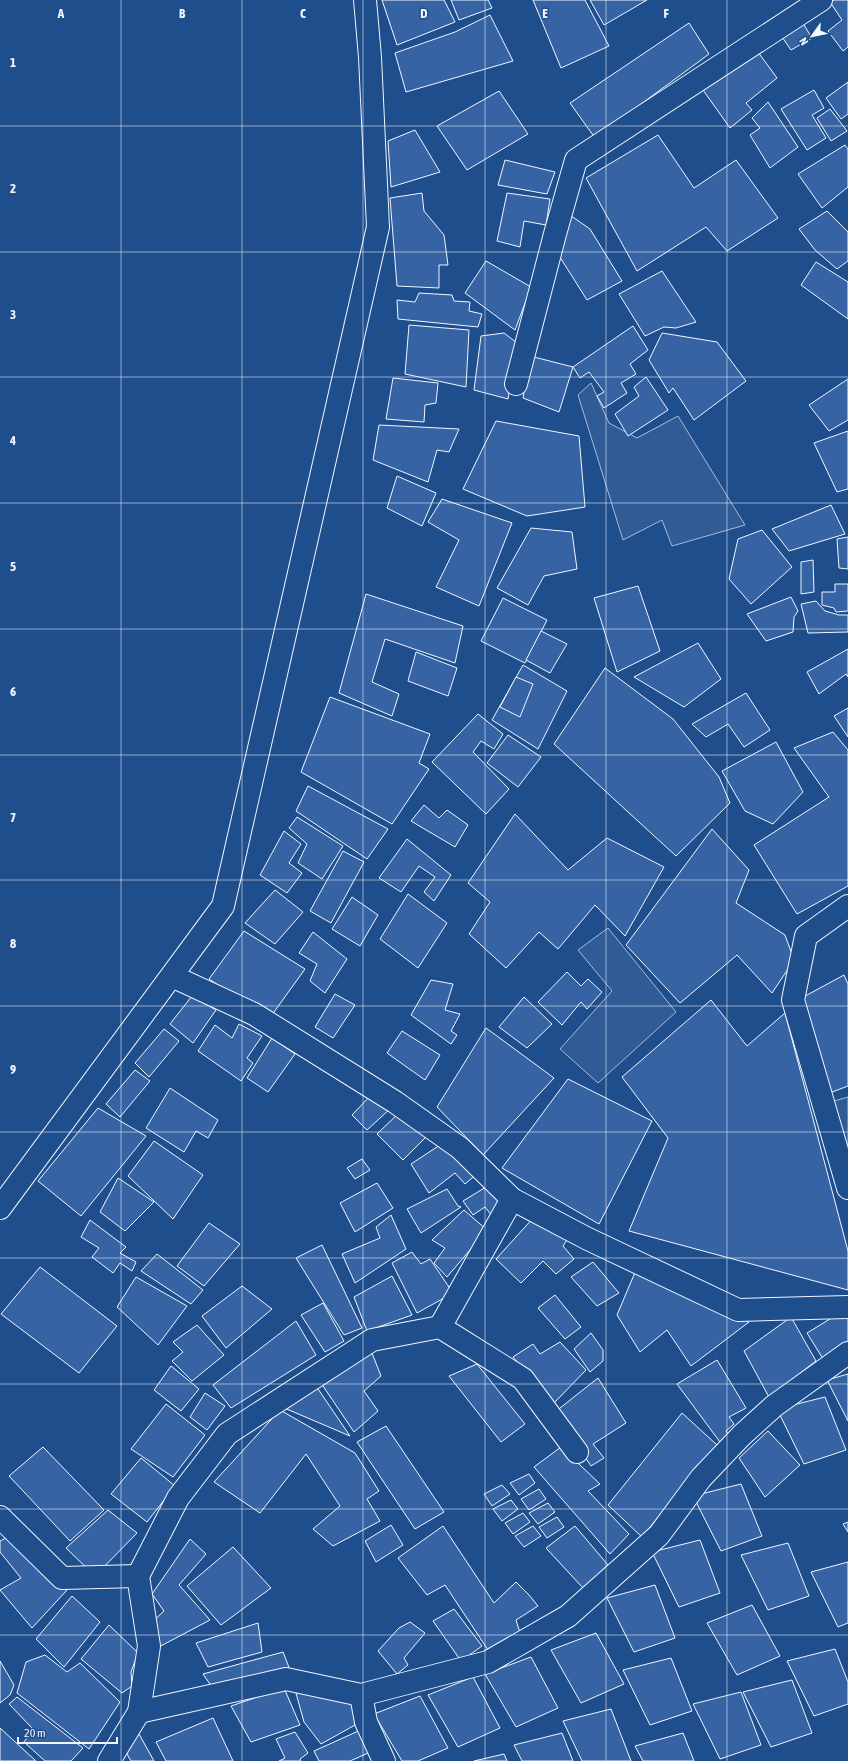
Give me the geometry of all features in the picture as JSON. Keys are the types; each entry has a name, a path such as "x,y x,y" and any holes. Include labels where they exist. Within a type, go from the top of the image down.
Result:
{"street":[{"path":"0,1208 223,906 378,227 370,57 365,0"},
{"path":"516,384 576,160 821,0"},
{"path":"848,906 806,936 793,1000 848,1188"},
{"path":"172,976 254,1014 395,1102 460,1148 512,1199 588,1239 738,1310 848,1307"},
{"path":"440,1327 512,1199"},
{"path":"109,1761 139,1712 149,1646 138,1576 178,1498 227,1434 372,1340 440,1327 523,1379 577,1452"},
{"path":"139,1712 286,1679 361,1695 488,1662 568,1616 659,1535 701,1478 742,1435 774,1406 848,1353"},
{"path":"0,1517 62,1578 138,1576"},
{"path":"361,1695 366,1722 384,1761"}],"shaded area":[{"path":"591,383 609,423 637,438 678,416 745,525 672,546 662,520 623,540 578,395"},
{"path":"608,928 676,1012 598,1083 560,1049 612,991 578,950"},
{"path":"848,1097 848,1148 834,1101"}],"building":[{"path":"382,0 444,0 455,22 397,45"},
{"path":"451,0 488,0 492,8 459,20"},
{"path":"533,0 585,0 609,46 561,68"},
{"path":"590,0 647,0 604,25"},
{"path":"834,0 848,0 848,47 843,51 828,31 842,20 830,2"},
{"path":"490,15 513,61 406,92 395,53 455,32"},
{"path":"801,20 812,38 791,50 780,34"},
{"path":"689,23 709,54 595,138 570,103"},
{"path":"755,48 777,78 746,103 752,110 730,128 703,90"},
{"path":"848,82 848,114 841,119 826,98"},
{"path":"814,90 824,108 812,115 826,138 807,150 781,109"},
{"path":"499,91 528,134 467,170 437,126"},
{"path":"768,102 798,147 770,168 750,135 760,128 752,118"},
{"path":"830,109 847,131 831,141 817,118"},
{"path":"415,130 440,172 391,187 388,141"},
{"path":"658,135 694,188 736,160 778,218 727,251 706,227 637,271 586,178"},
{"path":"845,145 848,149 848,187 822,208 798,174"},
{"path":"505,160 555,172 547,194 498,185"},
{"path":"422,193 424,211 444,235 448,265 439,265 439,288 397,286 390,198"},
{"path":"507,193 550,199 546,225 524,221 520,247 497,241"},
{"path":"827,211 848,232 848,261 837,269 815,250 799,229"},
{"path":"567,213 590,229 622,281 587,300 558,254"},
{"path":"486,261 531,287 515,330 465,293"},
{"path":"816,262 848,282 848,319 801,285"},
{"path":"662,271 696,322 676,328 664,327 645,336 619,294"},
{"path":"419,293 452,295 454,301 470,302 469,311 482,314 478,327 398,319 397,300 415,302"},
{"path":"409,325 469,330 466,387 405,374"},
{"path":"633,326 648,350 630,364 636,374 621,383 627,393 604,408 597,396 604,392 589,372 580,378 573,367"},
{"path":"504,333 517,343 508,399 474,390 481,336"},
{"path":"662,333 717,342 746,381 694,420 673,388 669,393 649,360"},
{"path":"530,356 573,367 559,412 523,398"},
{"path":"646,377 668,410 628,436 615,414 639,396 634,387"},
{"path":"393,378 438,383 436,403 425,405 424,422 386,419"},
{"path":"848,379 848,420 829,431 809,405"},
{"path":"496,421 579,436 585,507 527,516 463,489"},
{"path":"379,425 459,429 449,452 437,450 428,482 373,460"},
{"path":"848,431 848,489 837,492 814,443"},
{"path":"397,476 436,493 422,526 387,508"},
{"path":"442,499 512,523 479,606 436,587 459,540 428,522"},
{"path":"831,505 845,534 789,551 772,529"},
{"path":"531,528 572,532 577,569 544,576 528,605 497,588"},
{"path":"762,530 792,567 751,604 729,579 738,539"},
{"path":"848,537 848,569 839,568 837,539"},
{"path":"813,560 814,592 801,594 801,562"},
{"path":"835,584 848,584 848,611 836,612 834,608 822,605 822,592 835,592"},
{"path":"638,586 660,651 617,672 594,598"},
{"path":"366,594 463,626 455,663 385,639 372,682 399,694 392,716 339,693"},
{"path":"791,597 798,611 794,617 793,632 766,641 747,614"},
{"path":"503,598 547,620 525,663 481,641"},
{"path":"816,601 825,611 839,615 848,615 848,632 808,633 801,604"},
{"path":"541,631 567,644 550,673 526,660"},
{"path":"698,643 721,679 684,707 634,677"},
{"path":"848,649 848,677 846,674 819,694 807,672"},
{"path":"416,652 457,668 448,696 408,681"},
{"path":"523,665 567,691 538,749 492,720"},
{"path":"605,668 673,719 719,777 730,803 676,856 554,744"},
{"path":"516,677 533,684 520,717 500,707"},
{"path":"746,693 770,730 744,747 728,724 706,737 692,724"},
{"path":"330,697 430,734 419,763 429,769 392,824 301,772"},
{"path":"848,708 848,737 834,716"},
{"path":"478,714 503,734 494,749 481,741 473,752 509,789 486,814 432,762"},
{"path":"833,732 848,750 848,886 797,914 754,845 829,797 794,748"},
{"path":"508,735 541,757 518,787 487,763"},
{"path":"776,742 803,792 773,824 745,811 722,771"},
{"path":"308,786 388,829 367,859 296,811"},
{"path":"424,805 439,818 447,810 468,825 455,847 411,821"},
{"path":"515,814 568,870 607,838 664,867 625,936 595,905 558,949 539,932 506,968 469,934 490,902 468,883"},
{"path":"297,817 343,846 322,879 298,863 307,844 289,828"},
{"path":"712,829 749,870 736,903 785,935 794,960 772,993 737,955 680,1003 626,945"},
{"path":"284,831 301,844 289,863 302,873 287,893 260,875"},
{"path":"407,839 451,875 434,901 424,892 435,877 419,866 401,892 379,878"},
{"path":"343,851 364,862 331,923 310,911"},
{"path":"275,890 303,912 275,944 245,923"},
{"path":"408,894 447,923 418,968 380,939"},
{"path":"352,897 378,915 360,946 332,929"},
{"path":"244,931 305,969 269,1019 209,979"},
{"path":"313,932 347,959 325,993 310,981 317,964 299,953"},
{"path":"567,972 581,986 588,979 602,992 587,1009 581,1002 562,1025 538,1002"},
{"path":"844,975 848,984 848,1086 827,1094 796,1001"},
{"path":"431,980 453,984 445,1010 460,1014 451,1031 457,1035 451,1044 411,1015"},
{"path":"335,994 355,1005 333,1038 315,1027"},
{"path":"192,996 216,1010 193,1043 170,1024"},
{"path":"524,997 552,1024 527,1048 499,1027"},
{"path":"711,1000 747,1046 785,1013 848,1251 848,1290 629,1231 668,1138 622,1077"},
{"path":"239,1024 262,1036 247,1058 253,1063 241,1081 198,1051 215,1025 232,1038"},
{"path":"486,1028 554,1078 483,1155 437,1107"},
{"path":"164,1029 179,1041 149,1077 135,1063"},
{"path":"402,1031 440,1055 425,1080 387,1053"},
{"path":"272,1038 295,1054 268,1092 247,1078"},
{"path":"135,1070 150,1081 120,1117 106,1104"},
{"path":"568,1079 652,1121 599,1224 502,1168"},
{"path":"170,1088 218,1120 208,1138 196,1131 184,1152 146,1128"},
{"path":"373,1093 392,1107 367,1130 352,1115"},
{"path":"98,1108 146,1136 81,1216 38,1181"},
{"path":"402,1110 431,1132 403,1160 377,1134"},
{"path":"154,1141 203,1175 173,1219 128,1176"},
{"path":"443,1143 477,1174 465,1184 455,1173 429,1193 411,1164"},
{"path":"362,1159 370,1170 355,1179 347,1168"},
{"path":"118,1178 154,1202 125,1231 100,1212"},
{"path":"377,1183 393,1208 355,1232 340,1203"},
{"path":"491,1184 505,1204 492,1216 485,1207 473,1215 463,1201"},
{"path":"447,1189 458,1206 461,1207 421,1233 407,1209"},
{"path":"464,1210 487,1230 447,1277 434,1263 445,1248 432,1240"},
{"path":"391,1215 406,1249 355,1283 342,1254 380,1238 376,1227"},
{"path":"535,1216 571,1234 563,1246 574,1259 556,1274 543,1261 521,1283 496,1259"},
{"path":"90,1220 126,1247 120,1253 136,1262 132,1271 120,1263 113,1273 92,1257 99,1248 81,1237"},
{"path":"209,1223 240,1244 204,1286 177,1266"},
{"path":"322,1245 362,1328 344,1335 296,1258"},
{"path":"412,1252 421,1264 430,1259 453,1293 417,1313 392,1263"},
{"path":"157,1254 203,1290 191,1304 141,1271"},
{"path":"593,1262 619,1293 597,1306 571,1277"},
{"path":"40,1267 117,1326 79,1373 1,1314"},
{"path":"636,1270 749,1322 691,1366 667,1330 640,1352 617,1315"},
{"path":"392,1276 412,1315 367,1331 354,1297"},
{"path":"136,1277 187,1306 158,1345 117,1307"},
{"path":"242,1286 272,1309 226,1348 202,1316"},
{"path":"555,1295 581,1327 565,1339 538,1308"},
{"path":"323,1303 344,1341 325,1352 301,1315"},
{"path":"848,1310 848,1346 825,1362 807,1333 843,1311"},
{"path":"791,1317 816,1361 769,1397 744,1351"},
{"path":"296,1321 316,1355 231,1408 213,1385"},
{"path":"197,1325 224,1355 192,1381 172,1361 183,1352 173,1342"},
{"path":"591,1333 603,1350 603,1361 590,1372 574,1349"},
{"path":"560,1342 586,1370 553,1404 513,1357 533,1344 540,1354"},
{"path":"370,1348 381,1376 364,1391 378,1411 354,1432 321,1383"},
{"path":"717,1360 746,1408 729,1417 734,1424 726,1431 729,1436 720,1442 677,1384"},
{"path":"477,1364 525,1424 501,1442 449,1376"},
{"path":"171,1366 199,1389 181,1411 154,1390"},
{"path":"848,1374 848,1421 827,1380"},
{"path":"598,1378 626,1423 593,1444 604,1458 591,1466 555,1412"},
{"path":"316,1386 350,1436 282,1407"},
{"path":"205,1393 225,1406 207,1430 190,1417"},
{"path":"825,1397 846,1450 804,1464 777,1409"},
{"path":"166,1404 205,1435 173,1477 131,1449"},
{"path":"280,1410 355,1453 379,1491 367,1499 380,1521 333,1546 313,1529 340,1506 306,1454 260,1513 214,1482"},
{"path":"682,1413 717,1445 642,1537 608,1505"},
{"path":"386,1426 444,1512 415,1529 357,1442"},
{"path":"768,1431 800,1465 765,1497 739,1458"},
{"path":"43,1447 104,1510 70,1541 9,1476"},
{"path":"561,1447 600,1484 588,1491 629,1534 610,1554 534,1467"},
{"path":"141,1458 175,1486 147,1522 111,1494"},
{"path":"529,1474 535,1483 519,1495 510,1483"},
{"path":"741,1484 762,1536 721,1551 693,1496"},
{"path":"502,1485 510,1494 492,1506 484,1494"},
{"path":"539,1489 546,1499 529,1510 521,1499"},
{"path":"511,1500 518,1509 502,1521 493,1509"},
{"path":"548,1503 555,1512 538,1524 529,1513"},
{"path":"108,1510 137,1533 95,1576 66,1548"},
{"path":"523,1513 530,1522 513,1534 505,1523"},
{"path":"557,1517 564,1527 547,1538 539,1527"},
{"path":"848,1522 848,1532 843,1524"},
{"path":"391,1525 403,1545 376,1562 365,1541"},
{"path":"443,1526 494,1603 516,1582 538,1606 516,1620 522,1639 492,1656 445,1585 427,1595 398,1558"},
{"path":"533,1526 541,1536 524,1547 515,1536"},
{"path":"575,1526 608,1565 583,1588 546,1548"},
{"path":"8,1537 67,1590 32,1628 0,1590 21,1578 0,1552 0,1541"},
{"path":"190,1539 206,1554 179,1585 210,1620 155,1649 151,1623 164,1611 152,1594"},
{"path":"700,1540 720,1593 679,1607 652,1552"},
{"path":"788,1543 809,1596 768,1610 741,1555"},
{"path":"233,1547 271,1588 221,1625 187,1586"},
{"path":"848,1562 848,1623 838,1627 811,1572"},
{"path":"655,1585 675,1638 634,1652 607,1598"},
{"path":"72,1596 100,1622 64,1667 36,1639"},
{"path":"752,1605 780,1656 737,1675 707,1623"},
{"path":"454,1609 482,1646 461,1661 433,1621"},
{"path":"410,1622 425,1633 404,1658 408,1665 397,1674 378,1651 399,1628"},
{"path":"258,1623 262,1652 208,1667 196,1643"},
{"path":"109,1625 138,1653 131,1672 132,1686 122,1693 81,1659"},
{"path":"596,1633 624,1684 581,1703 551,1650"},
{"path":"835,1649 848,1682 848,1704 814,1716 787,1661"},
{"path":"283,1652 290,1670 214,1690 203,1674"},
{"path":"45,1655 67,1672 80,1663 120,1702 89,1749 17,1693 26,1662"},
{"path":"531,1657 558,1708 516,1727 485,1674"},
{"path":"671,1658 692,1711 650,1725 623,1670"},
{"path":"0,1661 14,1685 10,1695 0,1703"},
{"path":"473,1677 500,1728 458,1747 428,1695"},
{"path":"792,1680 812,1733 771,1747 743,1692"},
{"path":"294,1686 357,1703 355,1725 321,1744 304,1722"},
{"path":"284,1688 300,1725 251,1742 231,1706"},
{"path":"741,1692 761,1745 720,1759 693,1704"},
{"path":"420,1696 448,1748 418,1761 402,1761 374,1714"},
{"path":"17,1697 83,1748 71,1761 45,1761 24,1742 33,1729 9,1704"},
{"path":"611,1709 631,1761 582,1761 563,1721"},
{"path":"213,1718 233,1761 166,1761 156,1742"},
{"path":"0,1728 36,1761 0,1761"},
{"path":"363,1729 375,1750 350,1761 319,1761 314,1751"},
{"path":"295,1732 308,1753 300,1759 301,1761 279,1761 285,1758 276,1739"},
{"path":"562,1733 573,1761 522,1761 514,1745"},
{"path":"683,1733 694,1761 643,1761 635,1746"},
{"path":"139,1734 154,1761 131,1761 123,1747"},
{"path":"504,1754 507,1761 474,1761"}]}
